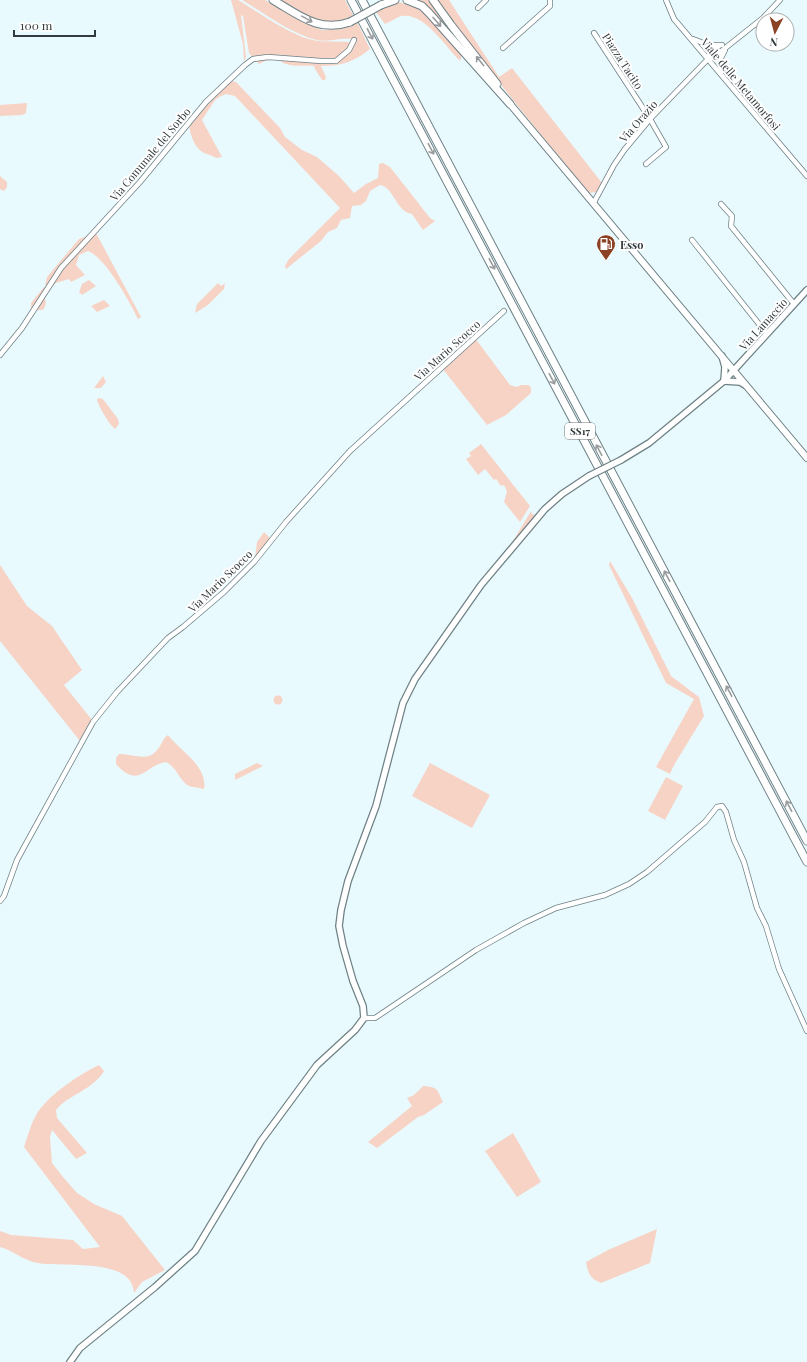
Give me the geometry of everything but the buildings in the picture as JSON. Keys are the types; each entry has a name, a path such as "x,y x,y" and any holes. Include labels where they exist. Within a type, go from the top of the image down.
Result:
{"highway":[{"path":"273,0 315,24 334,26 350,22 381,5 395,0"},
{"name":"SS17","path":"351,0 807,862"},
{"name":"SS17","path":"363,0 807,841"},
{"path":"407,0 422,6 429,13 510,104"},
{"path":"433,0 510,104"}],"main road":[{"path":"510,104 807,458"}],"street":[{"path":"478,8 486,0"},
{"path":"504,48 550,6 550,0"},
{"name":"Viale delle Metamorfosi","path":"666,0 674,19 807,176"},
{"name":"Via Orazio","path":"594,204 620,157 650,119 708,59 714,57 724,46 763,18 780,0"},
{"name":"Piazza Tacito","path":"594,33 650,119 666,147 646,164"},
{"path":"688,35 700,43 724,46 720,60 722,75"},
{"name":"Via Comunale del Sorbo","path":"0,355 22,328 61,268 140,182 206,102 245,65 253,59 268,56 336,61 349,50 354,40"},
{"path":"721,204 732,216 731,226 794,304"},
{"path":"692,240 767,334"},
{"name":"Via Lamaccio","path":"364,1018 363,1006 353,981 343,946 339,926 341,910 348,880 376,806 388,753 403,703 415,679 481,585 545,509 562,494 590,476 649,443 724,381 807,290"},
{"name":"Via Mario Scocco","path":"0,901 4,896 24,848 93,722 103,709 168,638 184,627 224,592 254,562 286,522 350,451 504,311"},
{"path":"721,356 725,367 724,381 740,382 747,386"},
{"path":"70,1362 80,1348 155,1287 195,1251 261,1141 317,1065 355,1030 364,1018 375,1018 476,950 524,924 556,908 605,895 629,884 647,872 705,822 717,808 722,806 726,812 734,840 744,862 757,908 766,926 779,969 807,1031"}],"shaded area":[{"path":"231,0 238,0 291,32 309,39 321,41 345,42 355,44 357,41 352,39 342,39 322,41 307,37 278,23 242,0 265,0 303,22 322,30 342,29 357,22 370,49 353,60 341,64 321,66 326,77 325,80 322,80 314,66 295,66 285,64 278,59 265,61 259,64 249,53 243,16 241,15 246,57 244,62 243,44"},
{"path":"275,0 345,0 353,15 345,21 324,25"},
{"path":"415,0 430,0 487,75"},
{"path":"436,0 449,0 499,77 512,68 602,183 597,192 589,193 511,98"},
{"path":"398,2 419,7 462,55 460,61 434,32 418,19 410,16 402,16 385,24 376,12 382,7"},
{"path":"230,80 236,82 280,128 285,137 302,150 317,157 339,176 354,193 366,184 378,178 379,164 383,163 390,167 430,218 435,221 423,230 412,214 402,209 389,190 380,185 370,191 366,201 361,205 352,206 350,218 341,220 337,228 328,232 321,241 286,269 285,266 289,259 340,208 235,96 226,94 215,100 202,120 222,157 216,158 204,153 198,148 190,133 189,125"},
{"path":"27,103 26,113 22,115 0,116 0,105"},
{"path":"0,176 7,182 7,187 4,191 0,189"},
{"path":"96,233 141,317 138,319 109,271 95,255 88,251 79,255 76,265 85,275 71,282 69,279 56,283 51,287 45,285 47,277 79,239"},
{"path":"89,280 96,286 82,295 79,292 82,284"},
{"path":"218,283 221,286 225,283 224,289 208,305 195,313 197,304"},
{"path":"44,287 47,290 44,295 46,302 43,310 31,309 31,303"},
{"path":"104,300 110,306 97,312 91,306"},
{"path":"475,338 510,385 517,387 521,385 529,385 531,388 531,393 506,415 487,425 442,368"},
{"path":"103,376 106,382 101,388 94,388"},
{"path":"97,399 103,399 118,419 119,424 115,429 101,410"},
{"path":"481,444 530,506 520,522 504,502 507,491 504,485 501,486 485,469 478,475 466,459 471,456 469,453"},
{"path":"531,511 532,514 536,515 513,545 513,541"},
{"path":"264,532 270,538 255,558 257,542"},
{"path":"610,561 632,598 671,676 699,697 704,716 670,774 656,767 694,699 666,683 609,565"},
{"path":"0,565 27,606 52,626 82,670 64,685 92,720 80,741 0,641"},
{"path":"278,695 283,700 278,705 273,700"},
{"path":"168,735 198,766 202,773 204,789 188,785 166,762 136,776 124,772 116,764 116,758 119,754 144,757 153,754 159,748 164,738"},
{"path":"257,763 263,766 235,780 235,774"},
{"path":"430,763 490,795 472,828 412,796"},
{"path":"666,777 683,786 665,820 648,811"},
{"path":"99,1065 104,1071 94,1083 67,1100 56,1110 57,1118 87,1153 76,1159 52,1130 50,1137 52,1163 77,1193 94,1204 122,1216 165,1270 142,1282 134,1293 130,1281 121,1273 107,1268 33,1262 0,1247 0,1231 11,1235 73,1240 83,1249 100,1247 24,1147 33,1120 43,1105 66,1085"},
{"path":"423,1086 435,1088 443,1102 424,1115 418,1117 377,1148 368,1142 412,1106 407,1098 414,1095"},
{"path":"513,1133 541,1182 517,1197 485,1151"},
{"path":"657,1229 650,1263 601,1283 594,1280 590,1275 586,1262 608,1250"}],"place":[{"name":"Esso","path":"606,261"}]}
